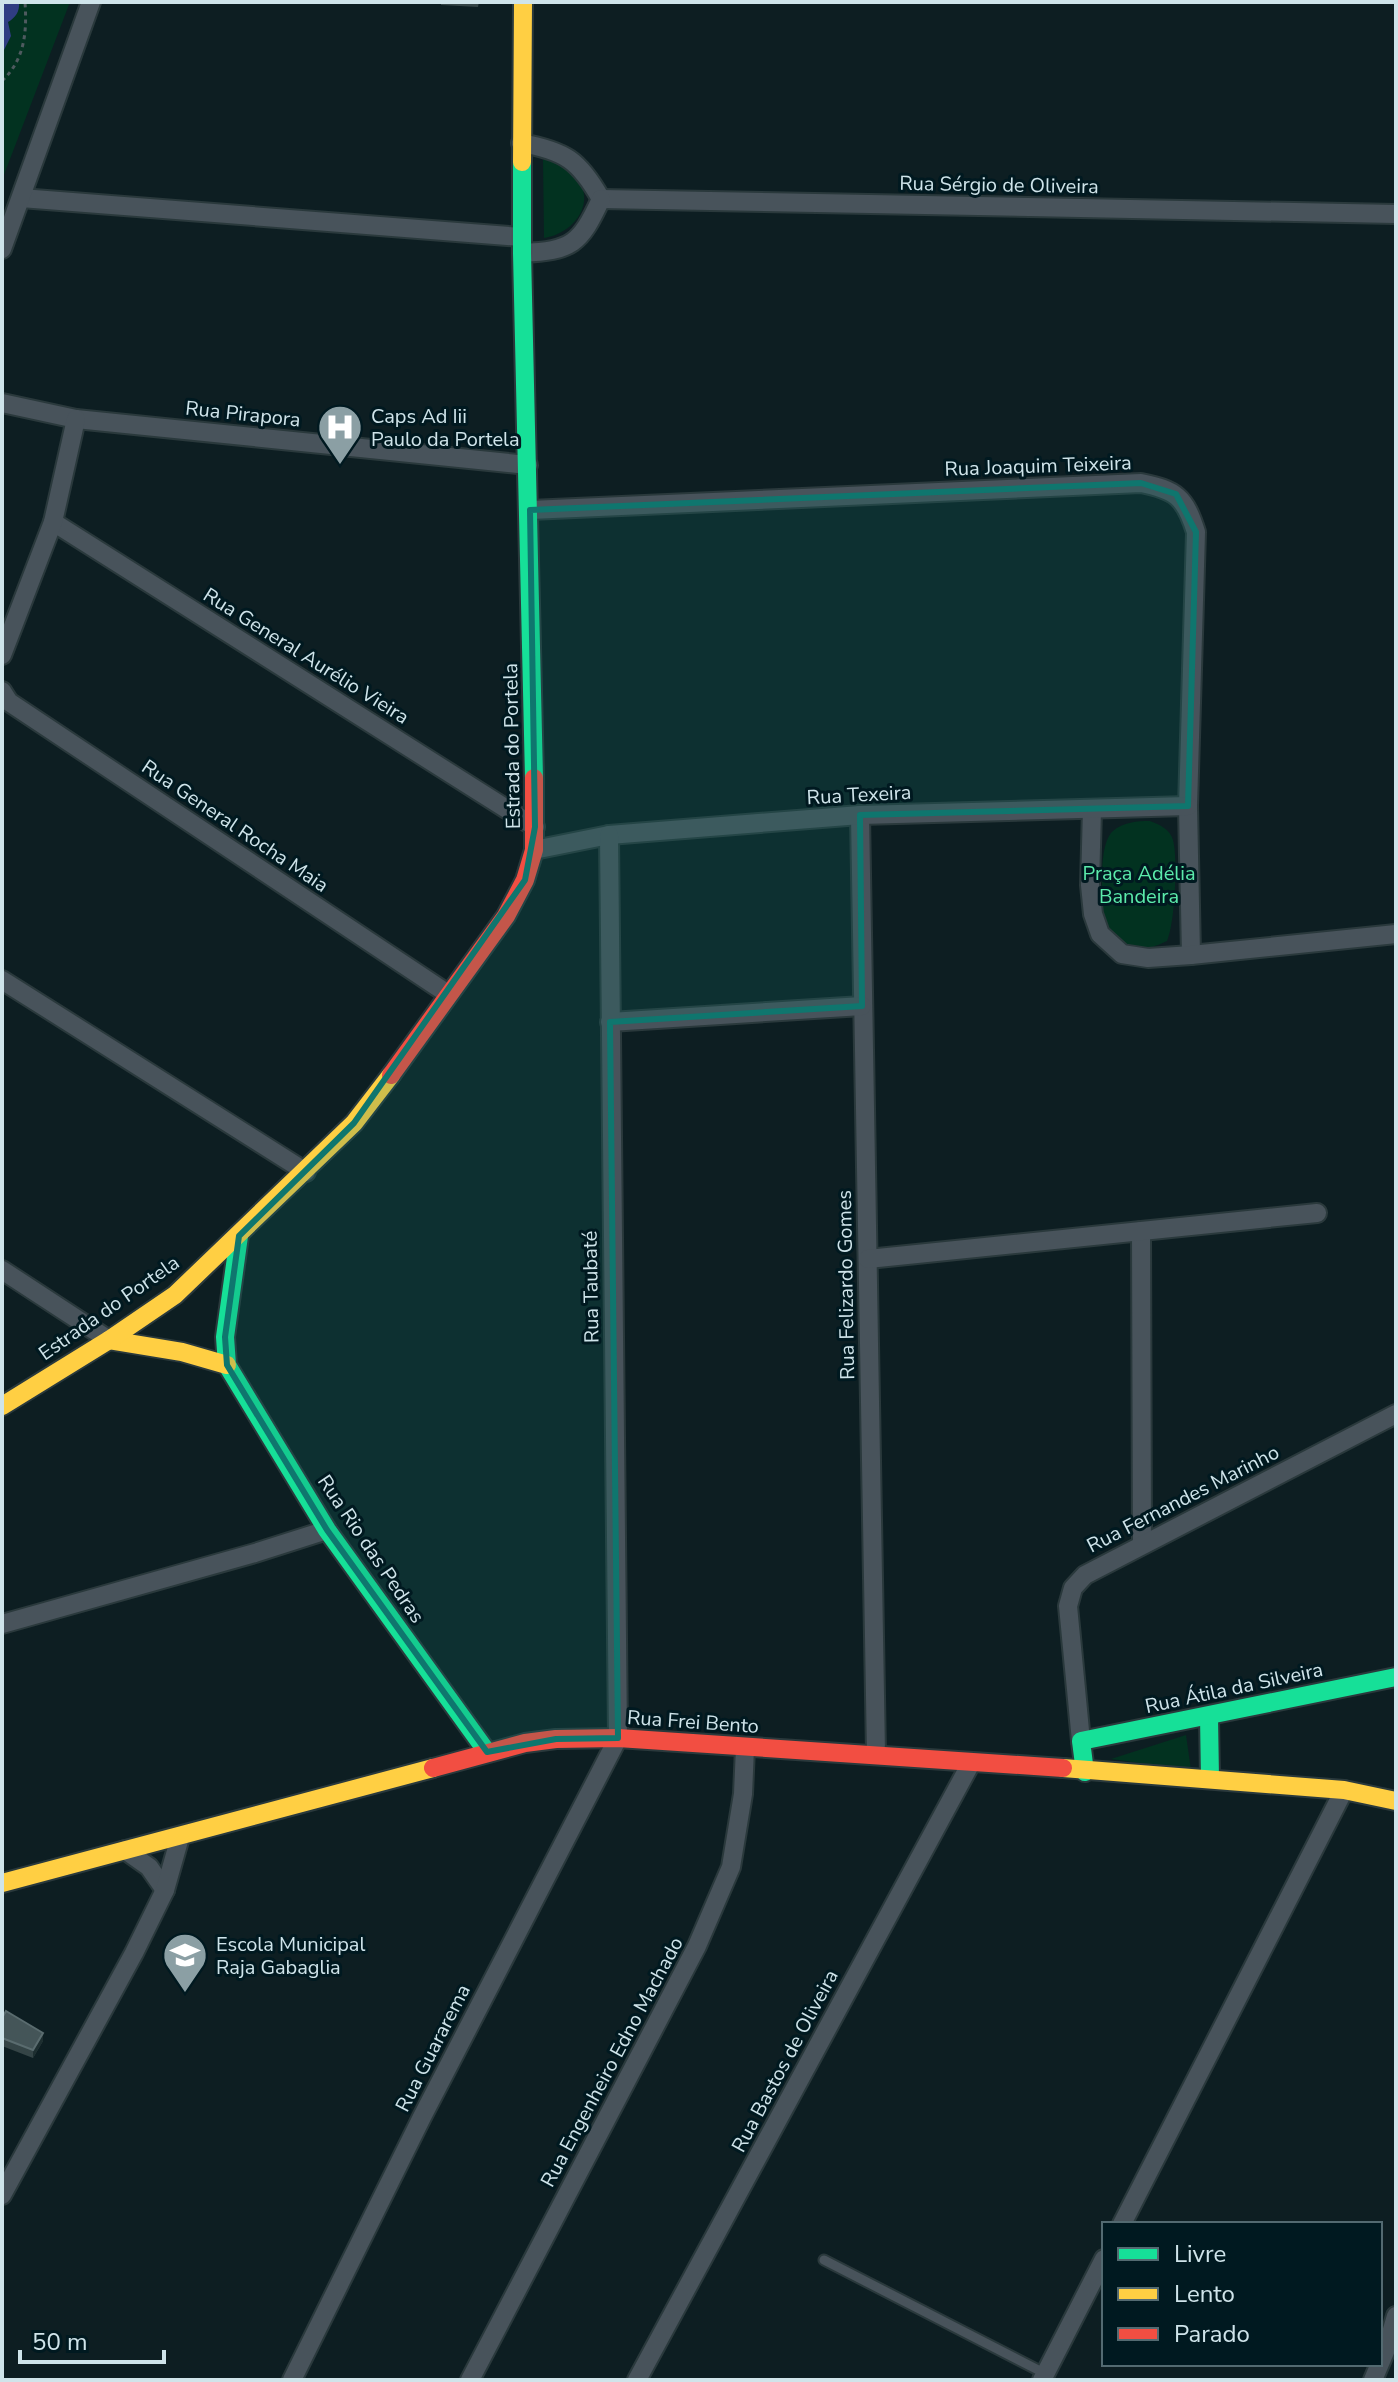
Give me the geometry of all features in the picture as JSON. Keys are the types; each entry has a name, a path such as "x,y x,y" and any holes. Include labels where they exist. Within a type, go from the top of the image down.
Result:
{"street":[{"path":"2,249 91,2"},
{"name":"Estrada do Portela","path":"2,1406 175,1295 306,1172 354,1123 408,1054 506,916 525,880 534,850 535,827 522,245 523,2"},
{"path":"21,198 561,250 587,229 601,199 583,171 564,154 551,148 521,143"},
{"name":"Rua Sérgio de Oliveira","path":"601,199 1396,214"},
{"name":"Rua Pirapora","path":"2,403 76,419 528,465"},
{"path":"2,655 53,522 76,419"},
{"name":"Rua Joaquim Teixeira","path":"530,510 1141,483 1176,494 1189,511 1196,532 1188,806 1191,955"},
{"name":"Rua General Aurélio Vieira","path":"53,522 535,827"},
{"name":"Rua General Rocha Maia","path":"2,691 9,702 448,994"},
{"name":"Rua Texeira","path":"534,850 609,835 860,815 1188,806"},
{"path":"1092,809 1090,885 1093,914 1100,934 1122,954 1148,958 1191,955 1396,934"},
{"name":"Rua Felizardo Gomes","path":"860,815 876,1754"},
{"name":"Rua Taubaté","path":"609,835 618,1738"},
{"path":"2,980 306,1172"},
{"path":"610,1022 862,1006"},
{"path":"868,1259 1317,1213"},
{"path":"1141,1231 1142,1544"},
{"path":"2,1270 109,1340 182,1352 227,1365 225,1337 239,1236"},
{"name":"Rua Rio das Pedras","path":"227,1365 327,1530 487,1752"},
{"name":"Rua Fernandes Marinho","path":"1085,1772 1068,1606 1073,1588 1085,1575 1142,1544 1396,1414"},
{"path":"2,1624 327,1530"},
{"name":"Rua Átila da Silveira","path":"1081,1741 1396,1677"},
{"path":"1209,1716 1210,1779"},
{"name":"Rua Frei Bento","path":"2,1883 487,1752 556,1739 618,1738 876,1754 1344,1790 1396,1801"},
{"name":"Rua Guararema","path":"292,2380 422,2117 618,1738"},
{"name":"Rua Engenheiro Edno Machado","path":"470,2380 697,1946 731,1867 743,1794 745,1748"},
{"name":"Rua Bastos de Oliveira","path":"637,2380 971,1763"},
{"path":"1123,2222 1344,1790"},
{"path":"2,2195 134,1953 165,1890 180,1837"},
{"path":"125,1850 149,1867 165,1890"},
{"path":"1044,2377 1102,2263"},
{"path":"1382,2359 1396,2316"}],"lane":[{"path":"824,2260 1044,2377"}],"path":[{"path":"2,81 14,67 24,45 27,33 25,2"}],"highlighted area":[{"path":"1141,483 1176,494 1196,532 1188,806 860,815 862,1006 610,1022 618,1738 556,1739 487,1752 327,1530 227,1365 225,1337 239,1236 354,1123 525,880 535,827 530,510"}],"green space":[{"path":"2,2 70,2 2,180"},
{"path":"552,159 566,166 581,183 584,204 580,214 566,230 544,238 543,160"},
{"name":"Praça Adélia Bandeira","path":"1150,821 1172,836 1175,891 1167,941 1142,949 1129,946 1106,932 1103,864 1104,850 1113,831 1126,824"},
{"path":"1186,1735 1191,1770 1111,1759"}],"water":[{"path":"2,2 19,2 19,6 13,19 8,22 11,36 2,54"}],"building":[{"path":"6,2011 43,2033 33,2050 2,2038 2,2018"}],"traffic: fast":[{"path":"522,162 534,778"},
{"path":"239,1236 225,1337 227,1365 327,1530 487,1752"},
{"path":"1085,1772 1081,1741 1396,1677"},
{"path":"1209,1716 1210,1779"}],"traffic: slow":[{"path":"522,162 523,2"},
{"path":"2,1406 175,1295 354,1123 391,1075"},
{"path":"109,1340 182,1352 227,1365"},
{"path":"2,1883 433,1768"},
{"path":"1063,1768 1344,1790 1396,1801"}],"traffic: jam":[{"path":"391,1075 506,916 525,880 534,850 534,778"},
{"path":"433,1768 525,1743 618,1738 1063,1768"}],"place":[{"name":"Caps Ad Iii Paulo da Portela","path":"340,466"},
{"name":"Escola Municipal Raja Gabaglia","path":"185,1994"}]}
